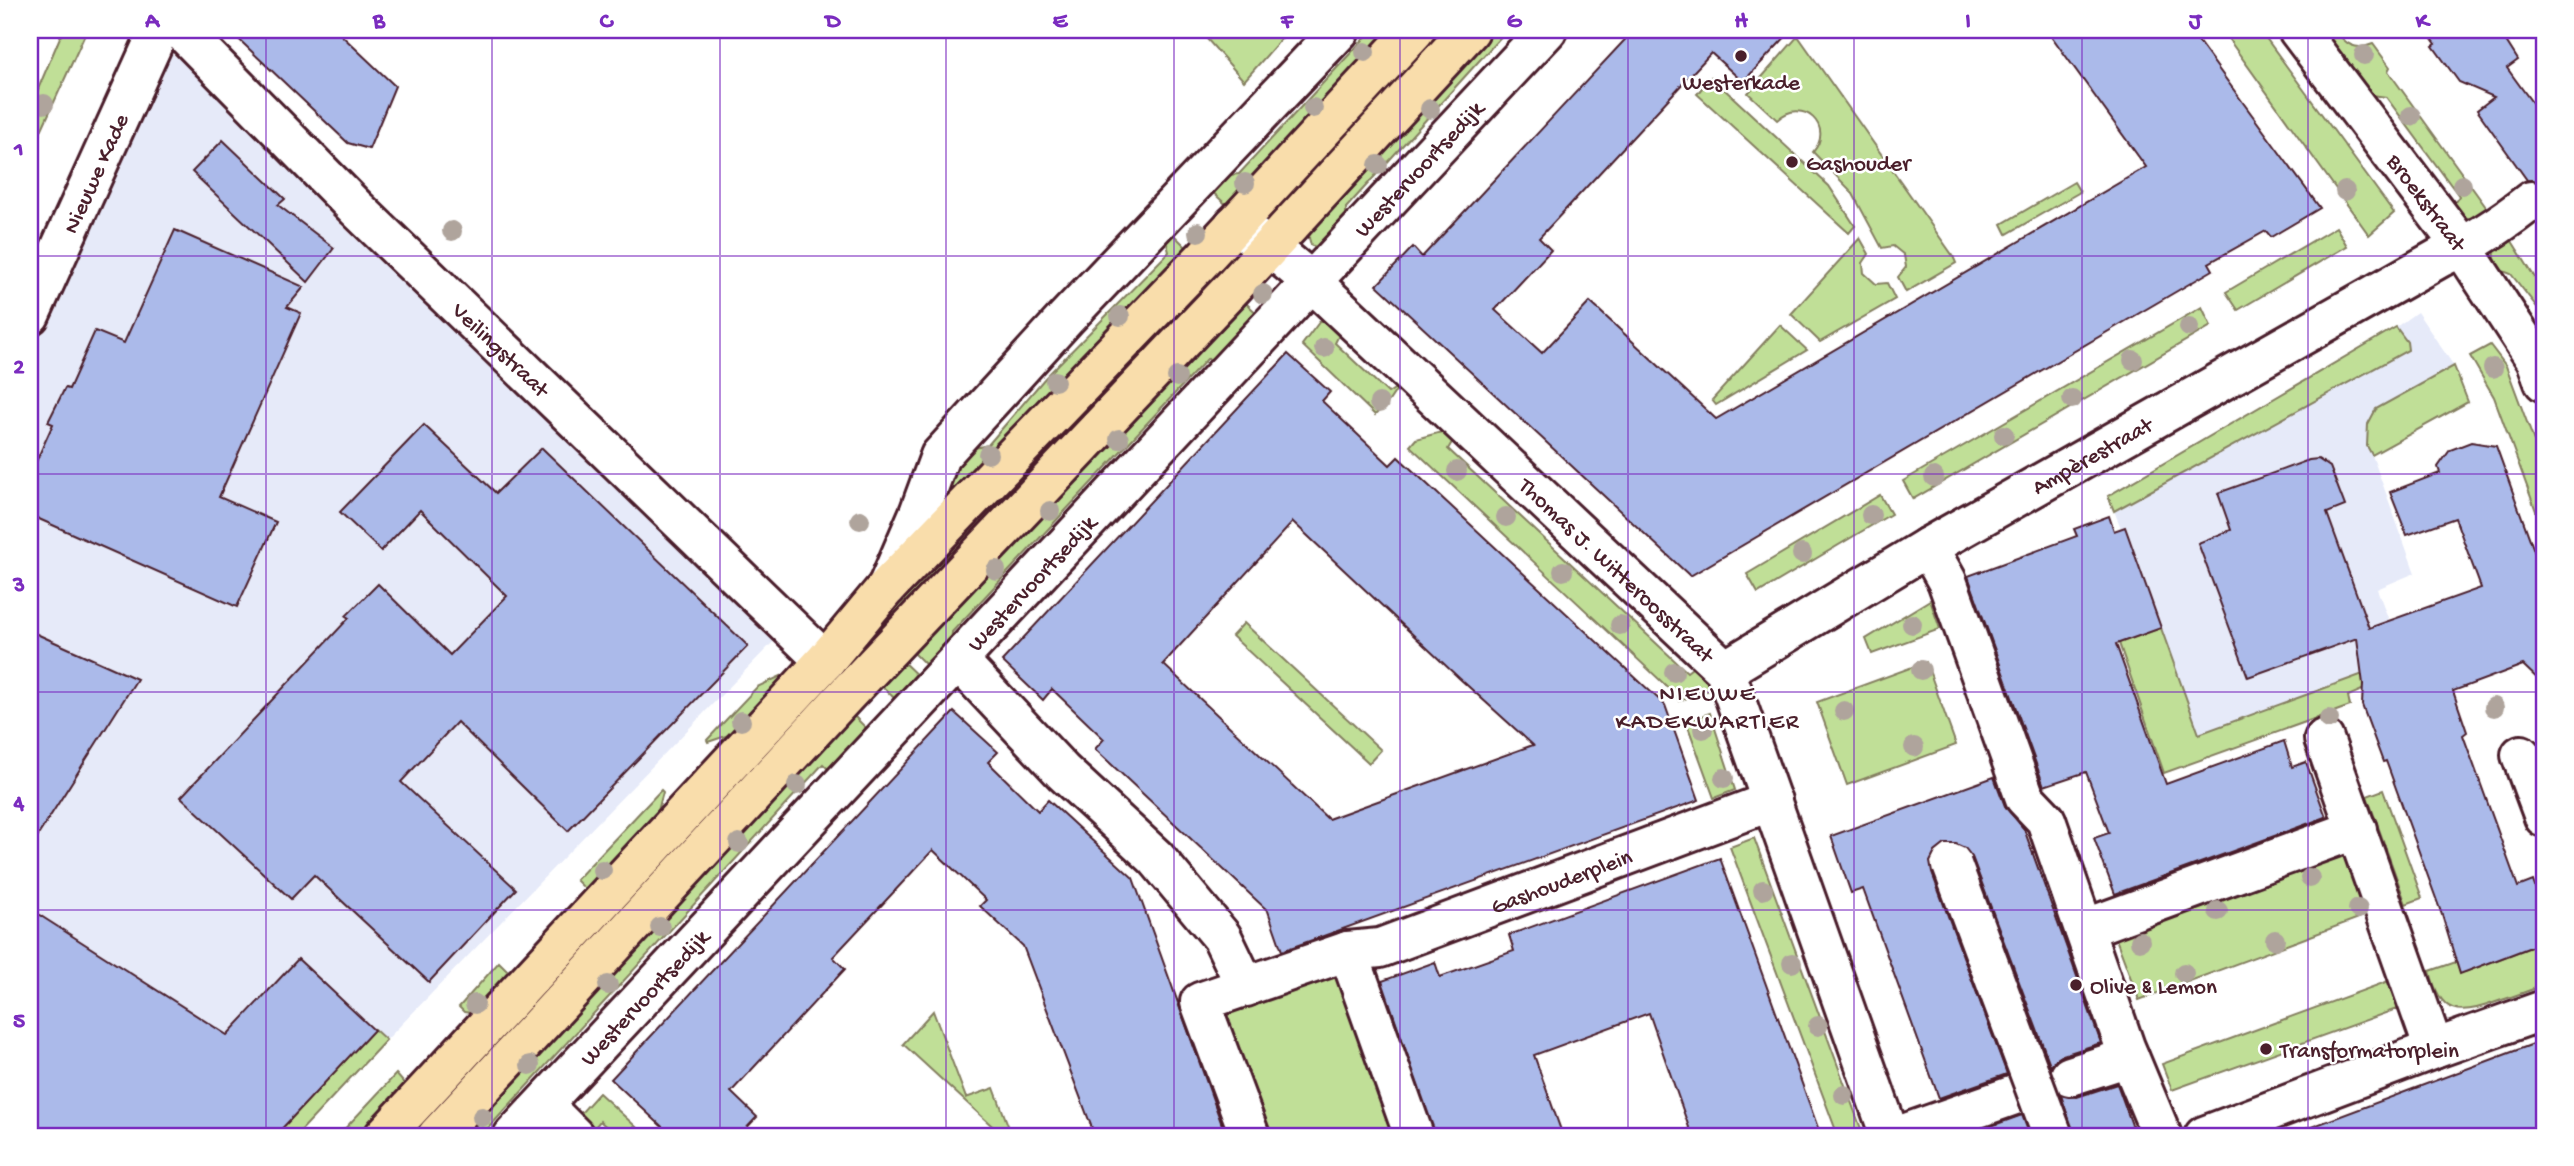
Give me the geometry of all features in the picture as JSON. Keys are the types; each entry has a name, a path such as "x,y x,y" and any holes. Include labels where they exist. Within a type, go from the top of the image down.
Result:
{"main road":[{"path":"384,1136 825,661 886,589 1234,225 1415,30"},
{"path":"437,1136 852,689 1270,247 1469,30"}],"street":[{"name":"Nieuwe Kade","path":"30,315 159,30"},
{"name":"Veilingstraat","path":"181,30 356,208 825,661"},
{"name":"Westervoortsedijk","path":"513,1136 1547,30"},
{"name":"Broekstraat","path":"2298,30 2462,247 2536,360 2544,382"},
{"path":"886,589 940,456 1326,35"},
{"name":"Ampèrestraat","path":"1725,670 1928,547 2462,247 2531,201"},
{"name":"Thomas J. Witteroosstraat","path":"1234,225 1270,247 1312,282 1725,670 1890,1136"},
{"path":"1928,547 1947,581 2025,798 2046,820 2129,1057 2162,1136"},
{"path":"958,660 1063,772 1156,858 1222,937 1246,987"},
{"path":"2325,739 2434,1049"},
{"path":"2521,755 2544,813"},
{"name":"Gashouderplein","path":"1250,1136 1200,1002 1348,951 1380,948 1772,801"},
{"path":"2084,929 2357,829"},
{"path":"1952,865 2053,1136"},
{"path":"1348,951 1414,1136"},
{"path":"2204,1136 2544,1010"},
{"path":"2070,1076 2129,1057"},
{"path":"1898,1136 2020,1093"},
{"path":"542,1105 574,1136"}],"shaded area":[{"path":"164,47 191,69 325,209 774,641 293,1136 30,1136 30,307"},
{"path":"2417,312 2454,366 2468,402 2372,455 2415,573 2377,589 2408,670 2348,696 2350,706 2164,773 2083,543 2079,543 2074,529 2109,516 2114,530 2121,528 2108,496 2396,327"}],"green space":[{"path":"63,30 87,30 30,155 30,108"},
{"path":"1199,30 1289,30 1244,81"},
{"path":"1372,30 1399,30 1232,210 1208,188 1219,176 1239,174"},
{"path":"1487,30 1507,30 1346,208 1346,228 1322,250 1311,245 1311,226"},
{"path":"2222,30 2260,30 2394,213 2369,235"},
{"path":"2323,30 2336,30 2343,40 2356,47 2373,44 2390,67 2388,71 2491,214 2481,218 2466,218 2453,205 2459,196 2386,97 2372,95"},
{"path":"1798,36 1956,263 1906,292 1898,277 1906,267 1904,255 1893,246 1882,248 1852,192 1813,152 1819,142 1820,133 1813,118 1797,111 1787,113 1777,120 1748,93"},
{"path":"1711,77 1829,186 1855,226 1849,233 1697,94"},
{"path":"2074,182 2080,192 2007,234 2002,224"},
{"path":"2336,227 2347,246 2238,310 2226,292"},
{"path":"2505,230 2544,292 2544,316 2511,274 2498,269 2495,249"},
{"path":"1172,233 1190,251 940,522 947,480 965,450 988,445 1045,378 1169,252 1165,236"},
{"path":"1860,238 1869,254 1863,263 1864,273 1876,284 1887,283 1895,299 1820,342 1791,314"},
{"path":"1208,267 1220,279 891,632 879,620"},
{"path":"1237,295 1261,317 1225,358 1207,359 952,632 951,651 932,671 908,647"},
{"path":"2202,307 2211,326 1913,499 1903,481"},
{"path":"1320,321 1328,322 1340,333 1335,343 1388,393 1399,386 1375,415 1302,345"},
{"path":"1780,325 1807,350 1716,405 1712,400"},
{"path":"2396,327 2407,342 2408,350 2114,511 2108,496"},
{"path":"2490,345 2506,366 2544,468 2543,530 2494,397 2470,356"},
{"path":"2454,366 2468,402 2372,455 2367,446 2368,424 2376,409"},
{"path":"1445,431 1454,439 1448,449 1687,672 1697,664 1706,674 1712,689 1679,701 1677,696 1410,446 1416,439"},
{"path":"1880,495 1891,514 1758,593 1747,574"},
{"path":"1930,600 1940,629 1872,654 1866,639"},
{"path":"1244,623 1381,750 1369,763 1232,636"},
{"path":"2161,628 2199,734 2404,659 2408,670 2348,696 2350,706 2164,773 2119,643"},
{"path":"900,659 924,682 901,705 878,682"},
{"path":"1926,662 1956,745 1847,785 1817,702"},
{"path":"781,676 782,683 750,728 708,742 757,687"},
{"path":"849,711 873,735 834,775 823,764 481,1136 453,1136"},
{"path":"1710,713 1735,790 1714,798 1686,721"},
{"path":"661,790 663,792 653,830 602,886 584,888 576,880"},
{"path":"2383,790 2422,898 2406,904 2367,796"},
{"path":"1754,838 1863,1134 1838,1136 1730,847"},
{"path":"2343,851 2367,915 2139,1000 2115,936"},
{"path":"2544,942 2544,985 2483,1006 2461,1010 2446,1004 2434,986 2430,971 2456,962 2460,972 2465,972"},
{"path":"499,962 509,972 508,986 479,1014 464,1012 459,1007"},
{"path":"1333,970 1394,1136 1265,1136 1219,1012"},
{"path":"2394,979 2405,1006 2172,1090 2162,1064"},
{"path":"933,1011 966,1098 994,1088 1012,1136 1003,1136 903,1044"},
{"path":"374,1029 386,1040 296,1136 275,1136"},
{"path":"396,1074 404,1083 401,1099 367,1136 338,1136"},
{"path":"599,1093 646,1136 616,1136 600,1121 591,1132 580,1114"}],"building":[{"path":"229,30 336,30 395,86 369,149 348,143"},
{"path":"1634,30 1792,30 1743,82 1711,53 1539,238 1551,250 1495,310 1542,353 1590,302 1716,419 2146,167 2047,30 2190,30 2320,208 2271,237 2266,231 2209,263 2213,270 1690,576 1377,285 1413,247 1422,257"},
{"path":"2426,30 2499,30 2518,60 2507,68 2544,119 2544,184 2527,180 2477,110 2494,97 2459,82 2433,46 2436,44"},
{"path":"223,140 285,199 278,205 334,248 308,282 192,172"},
{"path":"175,230 304,287 287,307 301,313 219,497 276,522 237,607 30,515 30,475 53,424 48,422 65,388 69,389 95,331 124,343"},
{"path":"1288,354 1330,392 1322,401 1390,465 1398,457 1665,705 1699,800 1282,951 1268,911 1095,749 1104,739 1052,689 1043,700 1002,661","holes":["1293,522 1533,745 1328,819 1163,664"]},
{"path":"424,425 496,493 542,448 748,646 568,831 457,722 401,782 516,889 429,982 314,875 291,899 181,797 378,584 450,655 507,596 420,510 381,551 340,512"},
{"path":"2471,442 2496,446 2544,578 2544,685 2523,665 2453,691 2467,732 2463,735 2518,887 2533,881 2544,913 2544,942 2460,974 2442,915 2386,761 2383,762 2362,705 2363,684 2357,638 2248,677 2198,543 2231,530 2218,493 2318,459 2330,467 2345,506 2327,513 2369,628 2481,588 2455,518 2407,535 2390,492 2440,473 2438,467 2450,450"},
{"path":"2109,516 2114,531 2125,527 2161,628 2116,644 2166,784 2284,741 2292,767 2306,762 2326,817 2115,894 2094,838 2109,833 2086,772 2044,786 1968,576 2077,536 2074,529"},
{"path":"30,631 137,679 30,848"},
{"path":"954,712 998,752 988,762 1038,811 1048,800 1133,878 1226,1136 1095,1136 1023,946 980,906 986,900 933,850 833,957 845,969 731,1092 757,1117 739,1136 672,1136 611,1079"},
{"path":"1994,777 2005,806 2024,829 2101,1043 2063,1055 2054,1061 2051,1067 1972,857 1965,848 1956,844 1945,844 1935,852 1930,862 1932,873 2007,1074 1939,1098 1863,889 1851,893 1831,836"},
{"path":"1720,858 1821,1136 1692,1136 1649,1013 1534,1055 1563,1136 1435,1136 1382,981 1435,962 1440,977 1514,951 1509,935"},
{"path":"30,909 227,1035 298,959 374,1030 275,1136 30,1136"},
{"path":"2544,1040 2544,1136 2296,1136 2295,1133"},
{"path":"2117,1084 2136,1136 2074,1136 2061,1095 2077,1097"},
{"path":"2022,1115 2030,1136 1963,1136"}],"place":[{"name":"Westerkade","path":"1741,56"},
{"name":"Gashouder","path":"1792,162"},
{"name":"Olive & Lemon","path":"2076,985"},
{"name":"Transformatorplein","path":"2266,1049"}],"district":[{"name":"NIEUWE KADEKWARTIER","path":"1708,706"}]}
